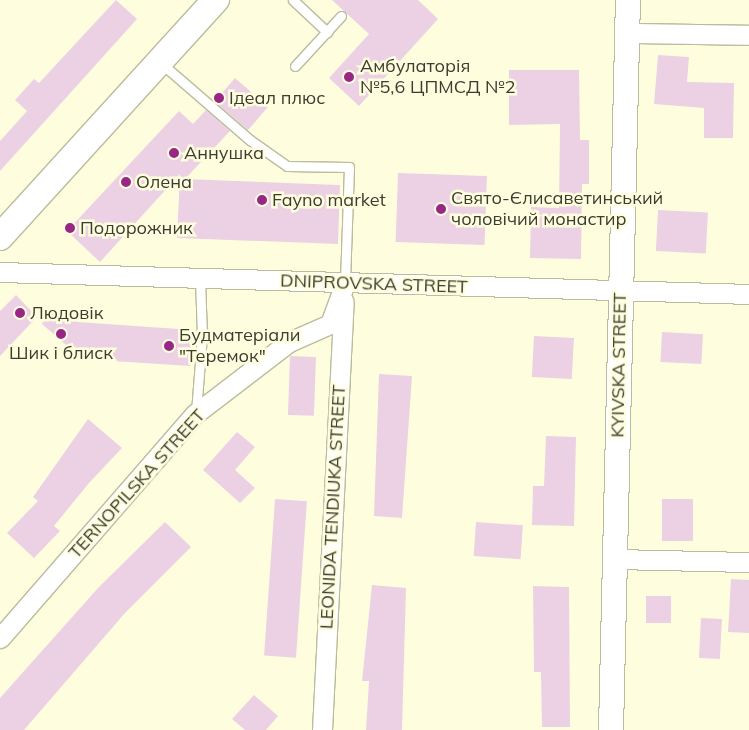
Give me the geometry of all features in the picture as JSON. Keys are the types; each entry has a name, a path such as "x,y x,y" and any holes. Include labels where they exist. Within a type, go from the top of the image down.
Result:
{"main road":[{"path":"0,237 216,0"}],"street":[{"name":"KYIVSKA STREET","path":"611,730 628,0"},
{"path":"628,32 749,35"},
{"name":"DNIPROVSKA STREET","path":"0,272 200,280 749,294"},
{"name":"TERNOPILSKA STREET","path":"0,638 195,414 289,342 330,324 345,283"},
{"name":"LEONIDA TENDIUKA STREET","path":"322,730 345,283"},
{"path":"615,559 749,562"}],"lane":[{"path":"293,0 327,32"},
{"path":"295,66 341,16"},
{"path":"159,62 250,140 286,166 349,167 345,283"},
{"path":"195,414 202,336 200,280"}],"building":[{"path":"116,0 137,19 0,171 0,141 27,111 15,100 34,79 39,83"},
{"path":"332,0 418,0 438,19 359,106 329,78 369,34"},
{"path":"658,55 689,57 687,82 734,83 733,138 704,138 704,108 654,104"},
{"path":"509,70 579,70 580,140 589,140 589,184 582,184 581,259 530,258 531,207 559,208 560,124 509,125"},
{"path":"235,78 268,107 248,130 215,101"},
{"path":"206,110 230,131 185,179 340,185 338,244 177,238 180,174 100,262 67,231 179,111 193,124"},
{"name":"Свято-Єлисаветинський чоловічий монастир","path":"398,173 487,176 485,245 396,242"},
{"path":"658,210 708,213 706,254 656,251"},
{"path":"16,295 37,317 0,356 0,311"},
{"path":"49,309 78,322 193,330 190,366 82,359 42,324"},
{"path":"662,332 703,334 701,364 660,362"},
{"path":"534,336 574,338 572,379 532,377"},
{"path":"290,356 316,357 314,416 288,415"},
{"path":"379,374 412,376 402,518 374,516"},
{"path":"88,419 122,448 89,483 54,526 60,531 34,558 7,533 38,501 33,497"},
{"path":"237,432 255,447 235,470 255,488 240,503 203,470"},
{"path":"546,436 576,437 574,526 532,525 533,486 544,486"},
{"path":"275,499 307,501 296,658 264,656"},
{"path":"662,499 693,499 693,541 662,541"},
{"path":"165,522 191,547 125,613 24,730 0,730 0,698 98,588"},
{"path":"476,522 523,525 521,559 474,556"},
{"path":"731,579 749,580 749,633 728,632"},
{"path":"372,585 406,588 402,730 366,730 369,681 362,681"},
{"path":"533,586 569,587 570,727 542,727 541,672 534,672"},
{"path":"646,596 671,596 671,623 646,623"},
{"path":"701,618 722,619 720,659 699,658"},
{"path":"254,695 278,716 266,730 245,730 232,719"}],"place":[{"name":"Амбулаторія №5,6 ЦПМСД №2","path":"349,77"},
{"name":"Ідеал плюс","path":"219,98"},
{"name":"Аннушка","path":"174,153"},
{"name":"Олена","path":"126,182"},
{"name":"Fayno market","path":"262,200"},
{"name":"Свято-Єлисаветинський чоловічий монастир","path":"441,209"},
{"name":"Подорожник","path":"70,228"},
{"name":"Людовік","path":"20,313"},
{"name":"Шик і блиск","path":"61,334"},
{"name":"Будматеріали \"Теремок\"","path":"169,346"}]}
